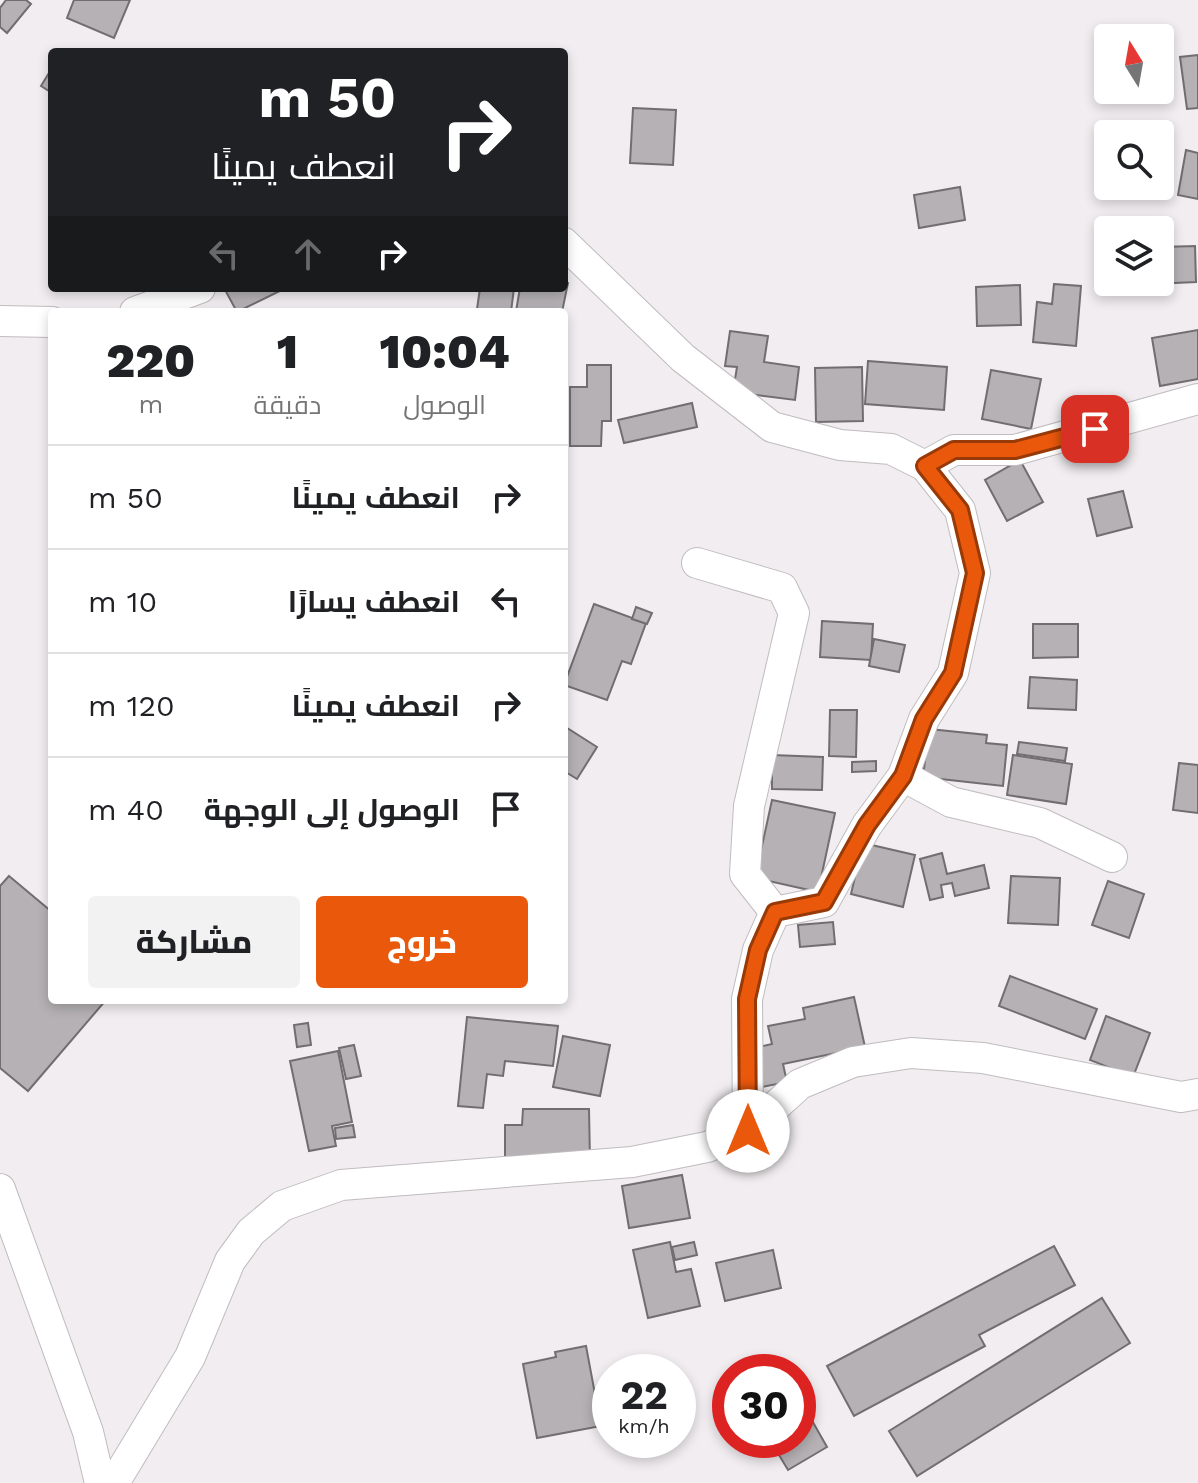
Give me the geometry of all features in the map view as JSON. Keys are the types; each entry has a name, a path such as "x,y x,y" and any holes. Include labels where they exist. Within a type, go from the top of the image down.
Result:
{"street":[{"path":"568,247 683,358 772,427 840,445 891,449 925,466 960,510 975,573 953,673 924,719 903,776 867,825 824,902 775,912"},
{"path":"146,308 189,292"},
{"path":"0,321 48,322"},
{"path":"925,466 954,450 1015,450 1198,399"},
{"path":"697,563 782,588 794,613 749,806 745,874 775,912"},
{"path":"903,776 951,802 1040,823 1112,857"},
{"path":"748,1131 747,999 758,950 775,912"},
{"path":"114,1483 190,1357 230,1261 251,1232 282,1206 341,1185 632,1162 707,1147 748,1131 800,1084 853,1062 911,1053 983,1058 1181,1097 1198,1094"},
{"path":"0,1189 88,1432 100,1483"}],"building":[{"path":"6,0 26,0 31,4 7,33 0,27 0,8"},
{"path":"74,0 130,0 114,38 67,18"},
{"path":"1198,55 1198,108 1187,109 1180,57"},
{"path":"48,75 48,90 41,86"},
{"path":"633,108 676,110 673,165 630,163"},
{"path":"1186,150 1198,153 1198,199 1178,195"},
{"path":"960,187 965,220 919,228 914,195"},
{"path":"1195,246 1196,282 1174,283 1174,247"},
{"path":"1054,284 1081,286 1076,346 1033,342 1037,302 1052,304"},
{"path":"1020,285 1021,325 977,326 976,287"},
{"path":"226,292 278,292 245,308 235,308"},
{"path":"479,292 514,292 512,308 477,308"},
{"path":"519,292 566,292 563,308 517,308"},
{"path":"1198,330 1198,379 1160,386 1152,338"},
{"path":"730,331 768,336 764,362 799,367 795,400 733,392 737,367 725,366"},
{"path":"868,361 947,367 944,410 865,404"},
{"path":"587,365 611,365 611,421 602,421 601,446 570,446 570,387 587,387"},
{"path":"862,367 863,421 816,422 815,368"},
{"path":"991,370 1041,379 1031,429 982,419"},
{"path":"692,403 697,427 624,443 618,420"},
{"path":"1020,460 1043,502 1007,521 985,480"},
{"path":"1123,491 1132,527 1097,536 1088,499"},
{"path":"594,604 646,623 631,664 622,661 607,700 568,686 568,674"},
{"path":"636,607 652,613 647,624 632,619"},
{"path":"822,621 873,624 871,660 820,657"},
{"path":"1033,624 1078,624 1078,657 1033,658"},
{"path":"874,639 905,645 899,672 869,666"},
{"path":"1030,677 1077,680 1076,710 1028,708"},
{"path":"830,710 857,710 856,757 829,756"},
{"path":"568,729 597,747 577,779 568,773"},
{"path":"929,729 987,735 986,743 1007,745 1003,786 923,777"},
{"path":"1019,742 1067,748 1065,761 1017,754"},
{"path":"772,755 823,757 822,790 772,789"},
{"path":"1013,755 1072,764 1066,804 1007,795"},
{"path":"876,761 876,771 852,772 852,762"},
{"path":"1179,763 1198,765 1198,813 1173,810"},
{"path":"772,800 835,813 818,892 755,878"},
{"path":"863,843 915,855 903,907 851,894"},
{"path":"942,853 947,874 984,865 989,888 955,896 952,883 941,885 943,897 930,900 920,859"},
{"path":"9,876 48,909 48,1004 103,1004 28,1091 0,1068 0,886"},
{"path":"1011,876 1060,878 1058,925 1008,923"},
{"path":"1108,881 1144,894 1129,938 1092,925"},
{"path":"833,922 835,944 800,947 798,925"},
{"path":"1010,976 1097,1009 1085,1039 999,1006"},
{"path":"854,997 865,1047 783,1064 787,1082 762,1087 754,1048 772,1044 768,1026 805,1019 803,1008"},
{"path":"1106,1016 1150,1033 1133,1077 1090,1060"},
{"path":"467,1017 558,1026 553,1066 505,1061 503,1076 487,1074 483,1108 458,1106"},
{"path":"308,1023 311,1045 297,1047 294,1025"},
{"path":"563,1036 610,1045 600,1096 553,1087"},
{"path":"354,1045 361,1076 346,1079 339,1048"},
{"path":"338,1051 352,1122 332,1126 336,1146 309,1151 290,1061"},
{"path":"523,1109 589,1109 590,1161 505,1160 505,1125 522,1125"},
{"path":"353,1125 355,1137 336,1139 335,1128"},
{"path":"682,1175 690,1218 629,1228 622,1186"},
{"path":"670,1242 676,1272 691,1269 700,1306 648,1318 633,1250"},
{"path":"694,1242 697,1255 675,1260 672,1247"},
{"path":"1054,1246 1075,1285 979,1335 985,1346 854,1416 827,1366"},
{"path":"773,1250 781,1288 725,1301 716,1263"},
{"path":"1102,1298 1130,1343 917,1476 889,1431"},
{"path":"586,1346 592,1378 592,1428 537,1438 523,1364 556,1357 555,1352"},
{"path":"816,1428 827,1447 816,1453"},
{"path":"781,1458 808,1458 788,1470"}],"route":[{"path":"748,1131 747,999 758,950 775,912 824,902 867,825 903,776 924,719 953,673 975,573 960,510 925,466 954,450 1015,450 1095,429"}]}
